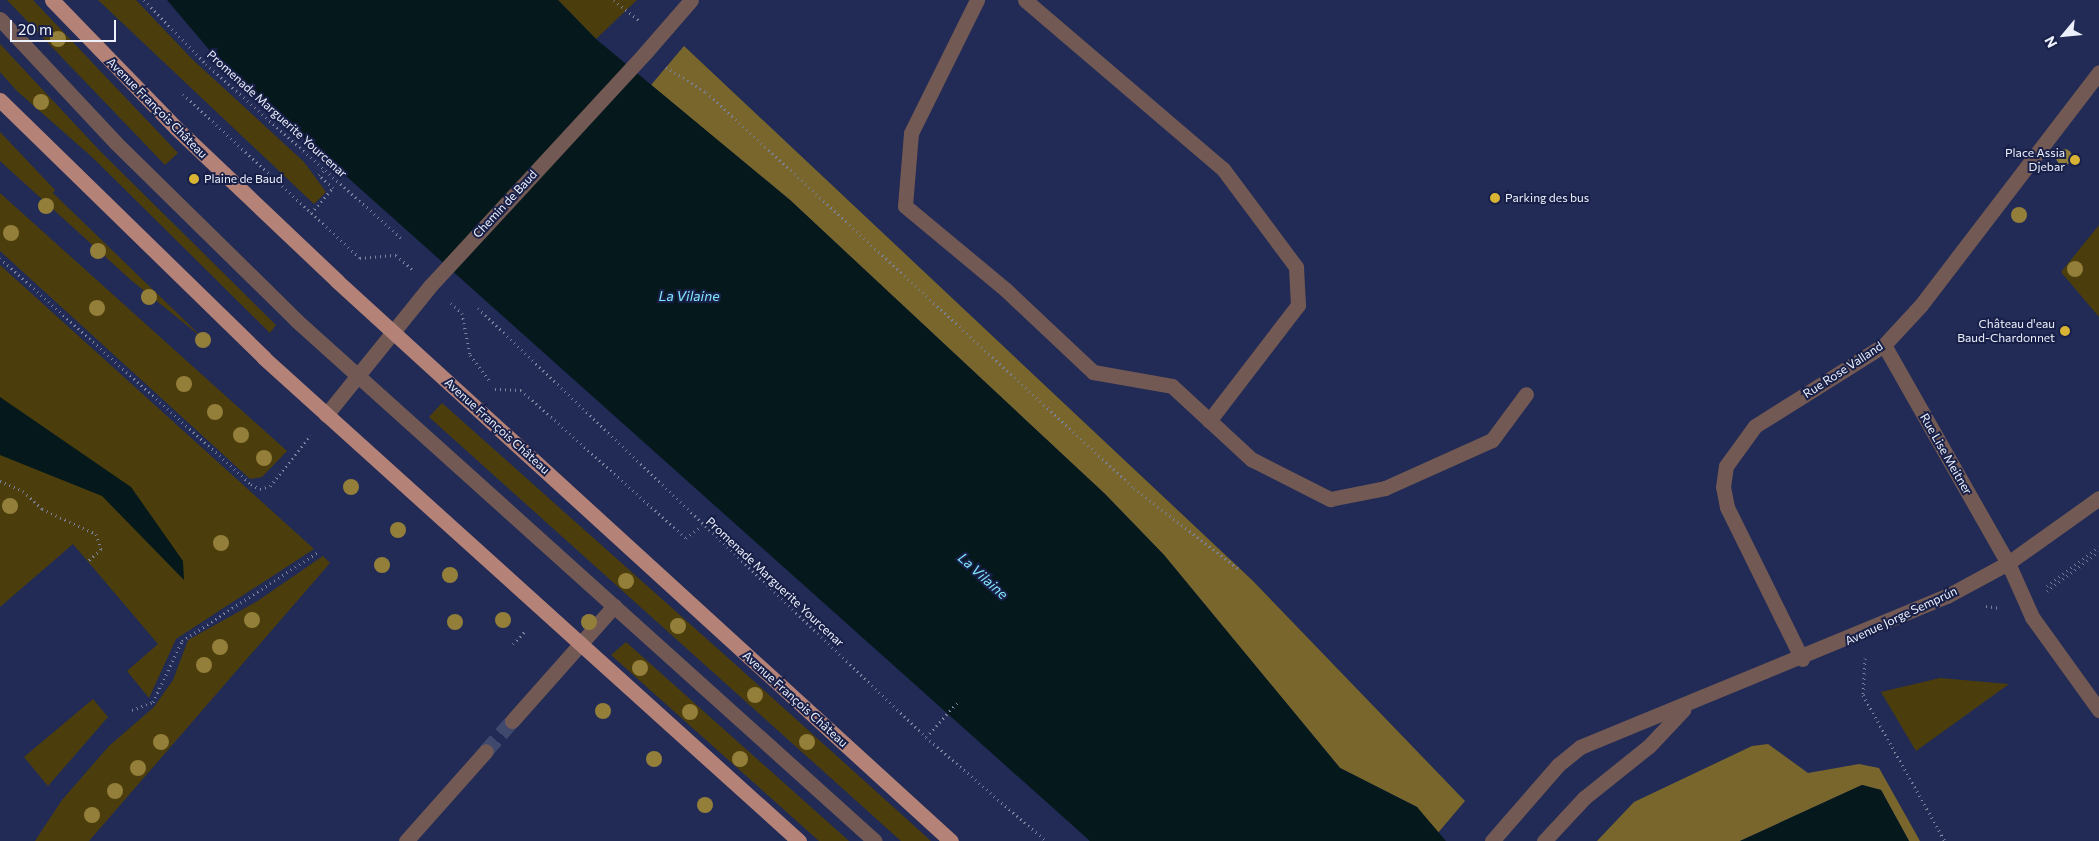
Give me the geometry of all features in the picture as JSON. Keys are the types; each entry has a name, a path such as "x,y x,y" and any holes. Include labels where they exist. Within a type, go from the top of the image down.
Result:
{"main road":[{"name":"Avenue François Château","path":"52,0 176,128 392,332 951,841"},
{"path":"0,100 326,414 582,643 799,841"}],"street":[{"name":"Chemin de Baud","path":"326,414 430,285 645,53 691,0"},
{"path":"976,0 911,133 905,206 1006,290 1093,372 1172,386 1251,459 1330,500 1385,488 1492,440 1526,394"},
{"path":"1024,0 1223,169 1296,266 1298,306 1209,421"},
{"path":"0,19 128,155 356,376 875,841"},
{"name":"Rue Rose Valland","path":"1802,659 1727,507 1723,487 1726,466 1755,426 1884,345 1921,305 2099,72"},
{"name":"Rue Lise Meitner","path":"1884,345 2008,563 2032,617 2099,710"},
{"name":"Avenue Jorge Semprún","path":"1496,837 1558,765 1580,748 1866,633 2008,563 2099,498"},
{"path":"512,721 614,606"},
{"name":"Avenue Jorge Semprún","path":"1544,841 1584,798 1649,746 1687,706"},
{"path":"406,841 486,751"}],"path":[{"name":"Promenade Marguerite Yourcenar","path":"144,0 206,64 401,238"},
{"path":"645,53 706,92 1134,488 1240,570"},
{"path":"175,86 360,258 396,255 412,269"},
{"path":"311,213 333,188 319,175 325,169"},
{"path":"0,258 251,484 260,489 270,486 303,445"},
{"path":"450,303 462,313 470,355 495,389 521,390 686,538 702,526"},
{"name":"Promenade Marguerite Yourcenar","path":"478,308 555,378 702,526 926,737 1046,841"},
{"path":"0,481 23,491 42,509 96,534 101,549 88,561"},
{"path":"132,710 153,702 182,641 318,552"},
{"path":"2032,617 2046,592 2099,552"},
{"path":"1866,633 1863,695 1945,841"},
{"path":"926,737 958,702"}],"shaded area":[{"path":"7,0 33,0 178,153 165,165"},
{"path":"98,0 136,0 192,59 304,162 326,192 314,204"},
{"path":"558,0 637,0 596,39"},
{"path":"0,44 100,151 276,325 270,333 92,157 17,91 0,72"},
{"path":"684,46 1252,580 1465,801 1437,834 1417,807 1340,768 1164,555 1105,494 790,200 651,85"},
{"path":"0,132 55,190 53,193 205,340 132,281 0,161"},
{"path":"0,193 287,451 262,477 250,479 0,251"},
{"path":"2099,225 2099,317 2061,272"},
{"path":"0,265 314,549 176,639 149,698 127,671 158,644 73,544 0,607"},
{"path":"442,403 931,841 901,841 429,417"},
{"path":"323,556 330,563 89,841 35,841 62,800 109,746 154,707 173,680 188,640 256,602"},
{"path":"626,642 849,841 819,841 611,655"},
{"path":"1940,678 2009,684 1916,751 1881,692"},
{"path":"93,699 108,717 48,786 24,757"},
{"path":"1768,744 1808,773 1859,764 1879,768 1920,841 1909,841 1881,790 1862,785 1740,841 1597,841 1634,802 1752,746"}],"water":[{"name":"La Vilaine","path":"167,0 558,0 596,39 790,200 1105,494 1164,555 1340,768 1417,807 1446,841 1090,841 223,66"},
{"path":"0,397 131,487 183,561 184,580 102,496 0,455"},
{"path":"1862,785 1881,790 1909,841 1740,841"}],"tunnel":[{"path":"486,751 512,721"}],"place":[{"name":"Place Assia Djebar","path":"2075,160"},
{"name":"Plaine de Baud","path":"194,179"},
{"name":"Parking des bus","path":"1495,198"},
{"name":"Château d'eau Baud-Chardonnet","path":"2065,331"}]}
